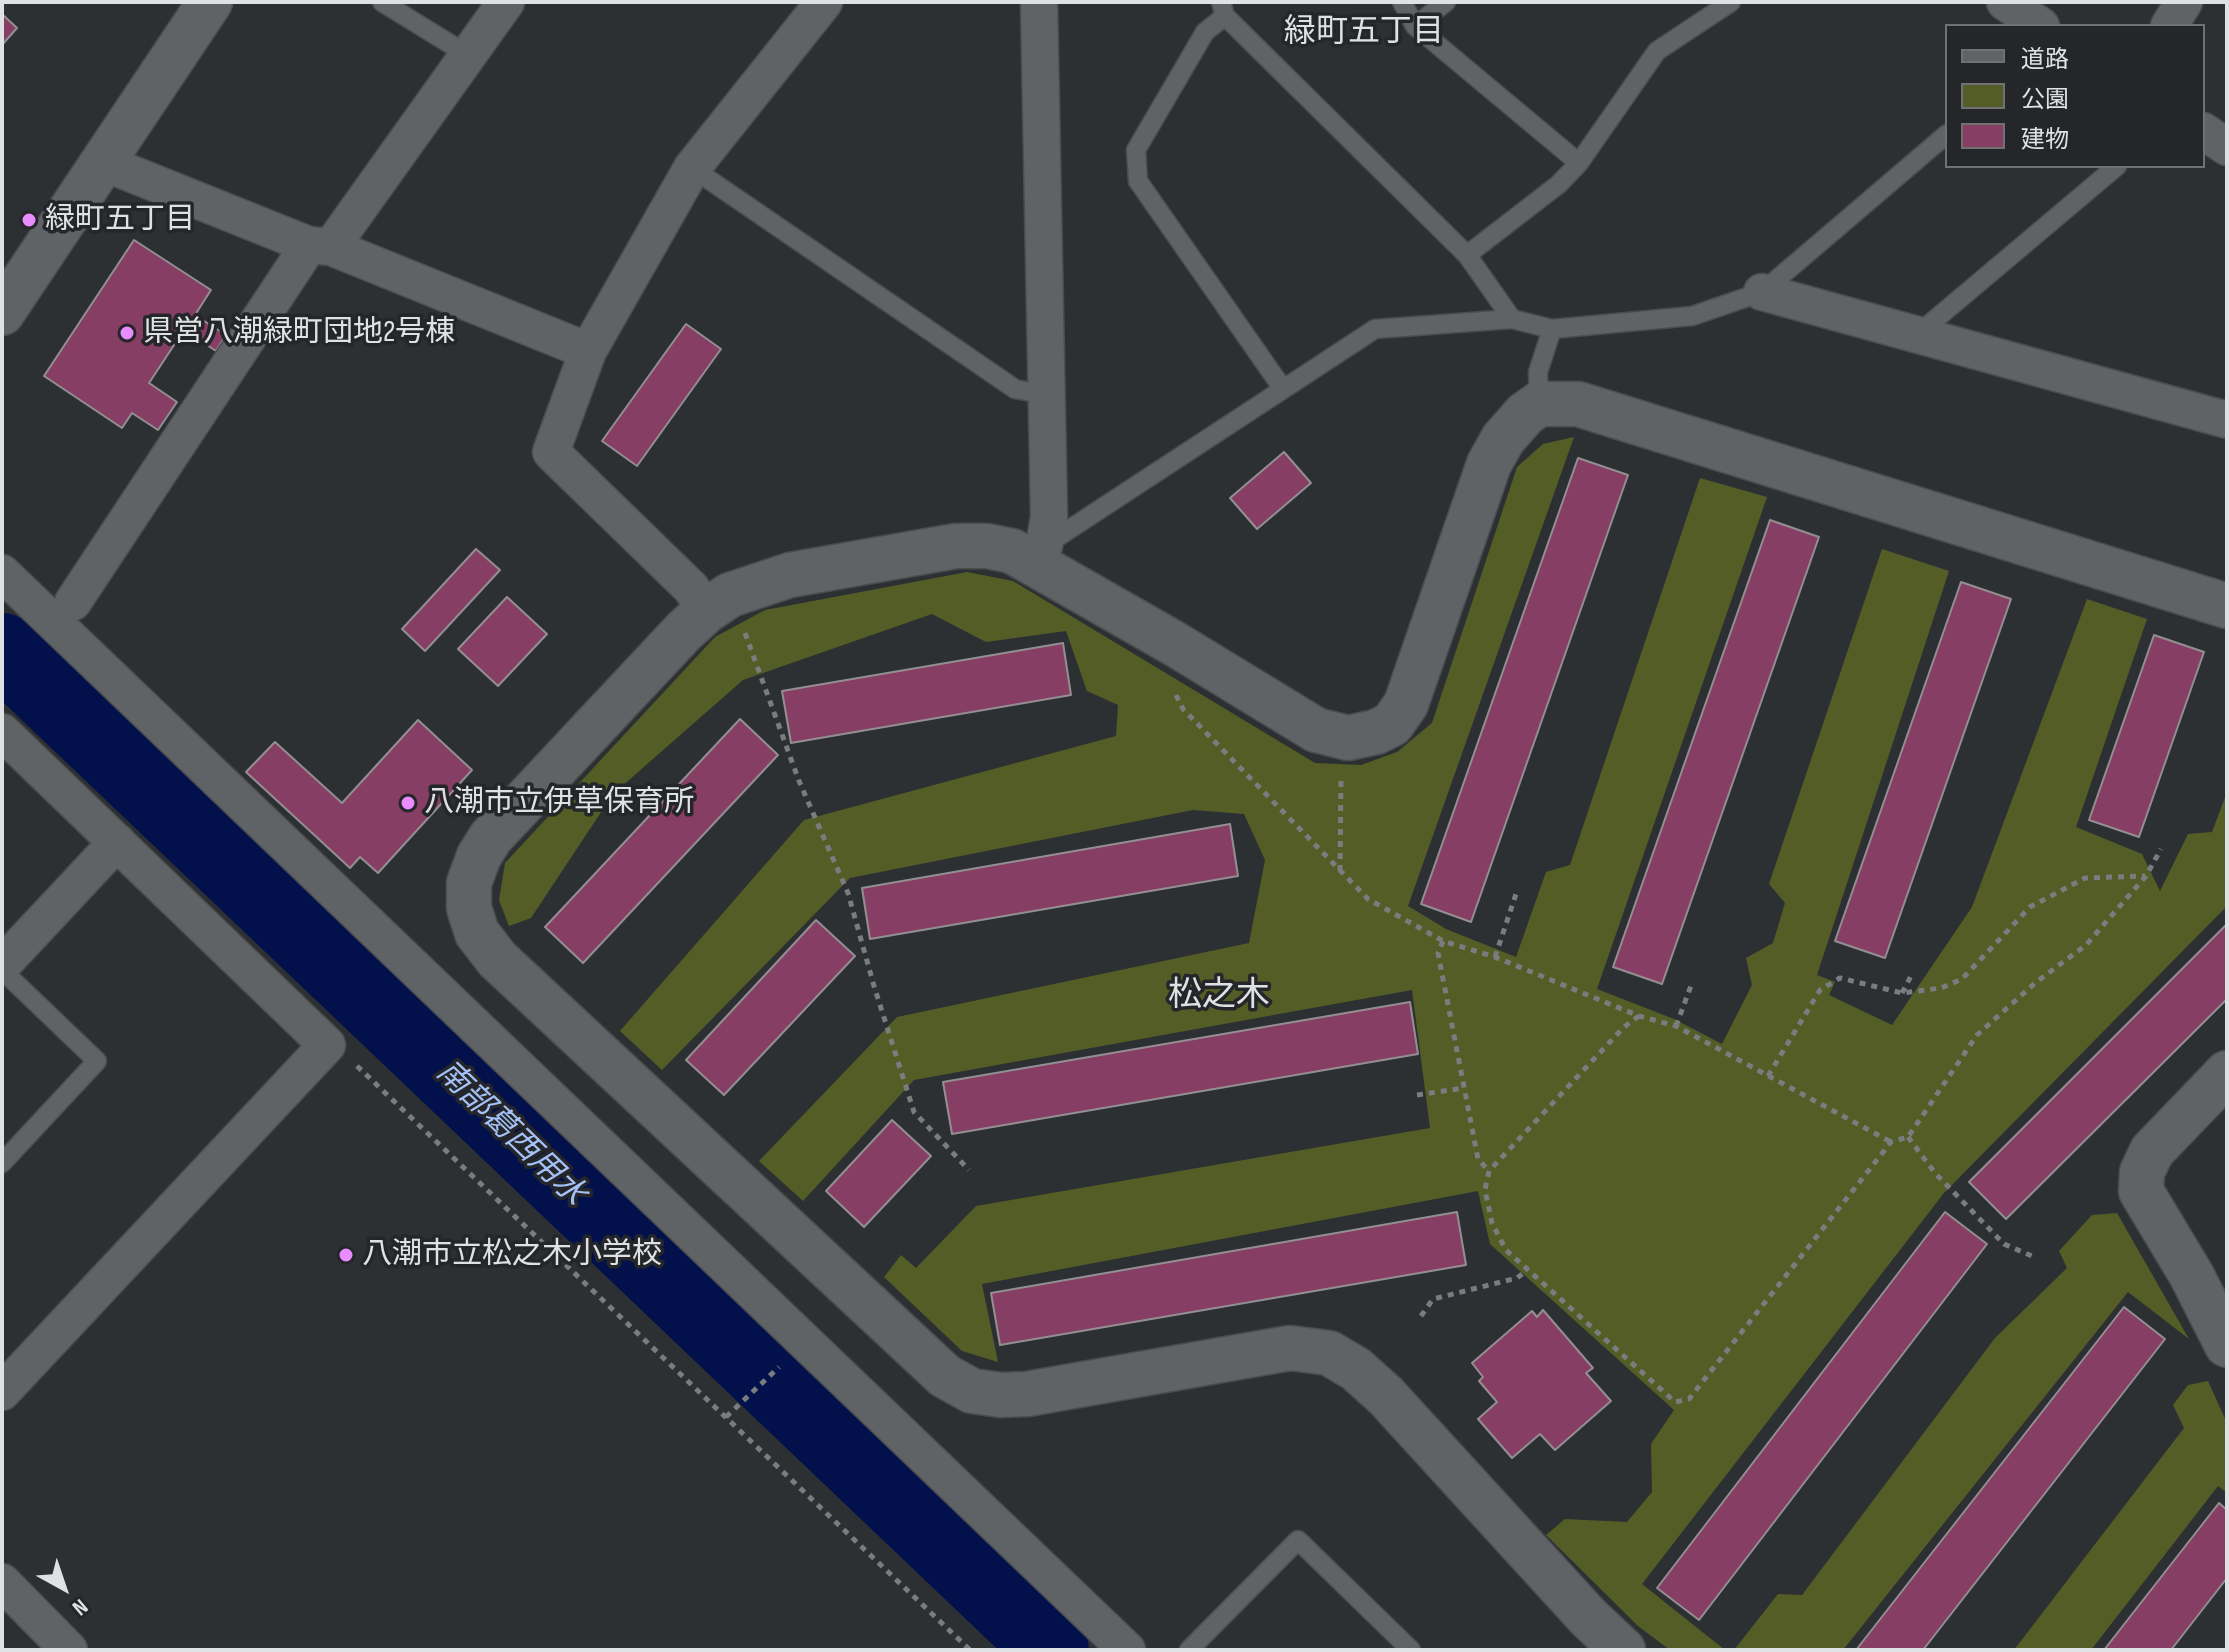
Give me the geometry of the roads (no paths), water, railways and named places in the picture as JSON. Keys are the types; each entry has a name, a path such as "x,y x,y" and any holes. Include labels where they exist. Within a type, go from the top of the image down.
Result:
{"street":[{"path":"2,313 210,2"},
{"path":"73,602 320,246 506,2"},
{"path":"718,603 691,588 551,452 588,351 692,168 824,2"},
{"path":"2005,2 2038,24"},
{"path":"2170,24 2184,2"},
{"path":"1034,6 1049,517 1038,554"},
{"path":"2205,132 2227,147"},
{"path":"102,162 588,351"},
{"path":"1762,292 2227,420"},
{"path":"1623,1650 1588,1617 1386,1396 1356,1369 1329,1353 1290,1348 1027,1394 1001,1395 972,1391 945,1376 497,959 477,933 469,908 469,883 479,856 491,837 718,603 790,575 956,546 987,546 1038,554 1175,644 1316,730 1348,738 1376,732 1392,724 1406,704 1489,464 1503,439 1525,414 1539,404 1578,404 2227,606"},
{"path":"2,573 1127,1650"},
{"path":"2,732 327,1045 2,1392"},
{"path":"2,967 117,842"},
{"path":"2227,1073 2152,1151 2142,1172 2141,1191 2192,1276 2227,1345"},
{"path":"2,1582 66,1649"}],"lane":[{"path":"382,2 468,55"},
{"path":"1402,2 1415,26 1579,163"},
{"path":"1415,26 1446,2"},
{"path":"1467,255 1559,184 1579,163 1657,51 1731,2"},
{"path":"1283,389 1138,181 1136,150 1205,32 1223,9 1467,255 1512,319"},
{"path":"1038,554 1375,329 1512,319 1552,329 1692,316 1762,292 1945,136"},
{"path":"692,168 1015,389 1047,395"},
{"path":"1919,333 2115,168"},
{"path":"1539,404 1538,372 1552,329"},
{"path":"2,967 97,1061 2,1163"},
{"path":"1189,1650 1298,1540 1411,1650"}],"waterway":[{"name":"南部葛西用水","path":"2,650 1052,1650"}],"place":[{"name":"緑町五丁目","path":"29,220"},
{"name":"県営八潮緑町団地2号棟","path":"127,333"},
{"name":"八潮市立伊草保育所","path":"408,803"},
{"name":"八潮市立松之木小学校","path":"346,1255"}],"district":[{"name":"緑町五丁目","path":"1364,33"},
{"name":"松之木","path":"1219,996"}]}
